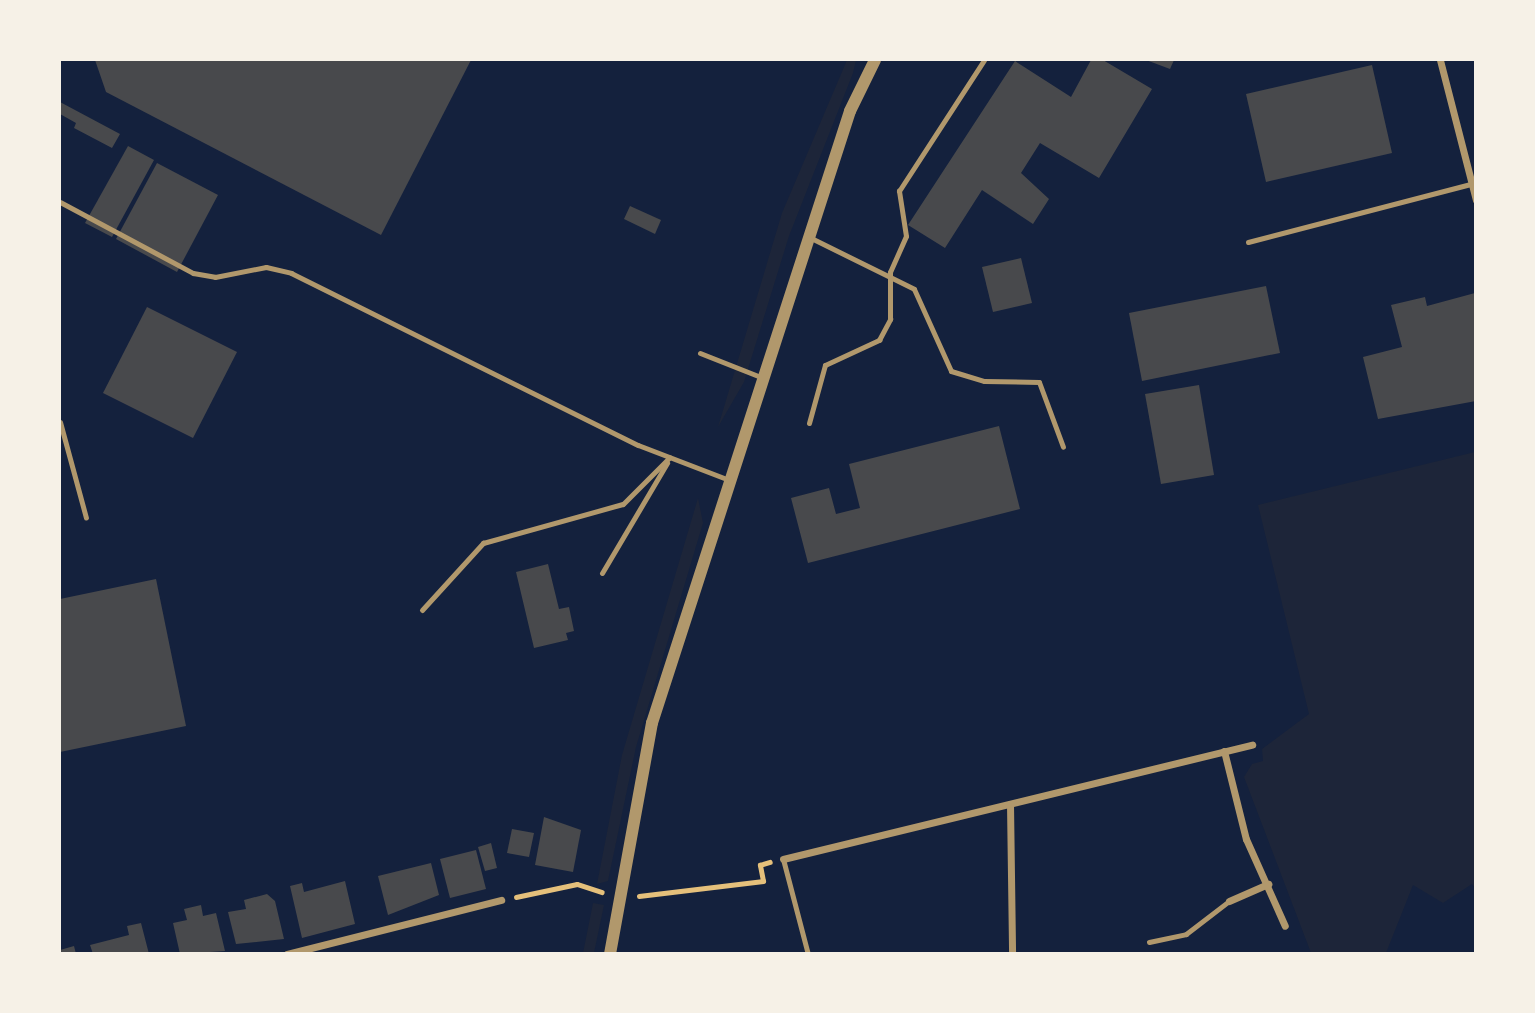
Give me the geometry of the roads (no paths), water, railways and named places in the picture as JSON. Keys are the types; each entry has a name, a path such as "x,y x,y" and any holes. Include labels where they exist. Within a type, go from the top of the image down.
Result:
{"street":[{"path":"610,954 622,895 636,786 729,480 808,237 850,111 875,60"},
{"path":"1440,60 1475,200"},
{"path":"783,859 1252,745"},
{"path":"1224,751 1246,839 1285,926"},
{"path":"1010,804 1012,954"},
{"path":"1229,901 1268,884"},
{"path":"287,954 501,900"}],"lane":[{"path":"809,423 825,365 879,340 890,319 890,272 906,236 899,191 984,60"},
{"path":"1248,242 1472,184"},
{"path":"60,202 193,273 215,277 266,267 291,273 670,457 729,480"},
{"path":"808,237 890,272 914,289 951,370 984,382 1039,382 1063,447"},
{"path":"700,353 762,378"},
{"path":"60,422 86,518"},
{"path":"603,573 670,457"},
{"path":"422,610 482,543 623,504 670,457"},
{"path":"783,859 808,954"},
{"path":"1149,942 1186,934 1229,901"}]}
